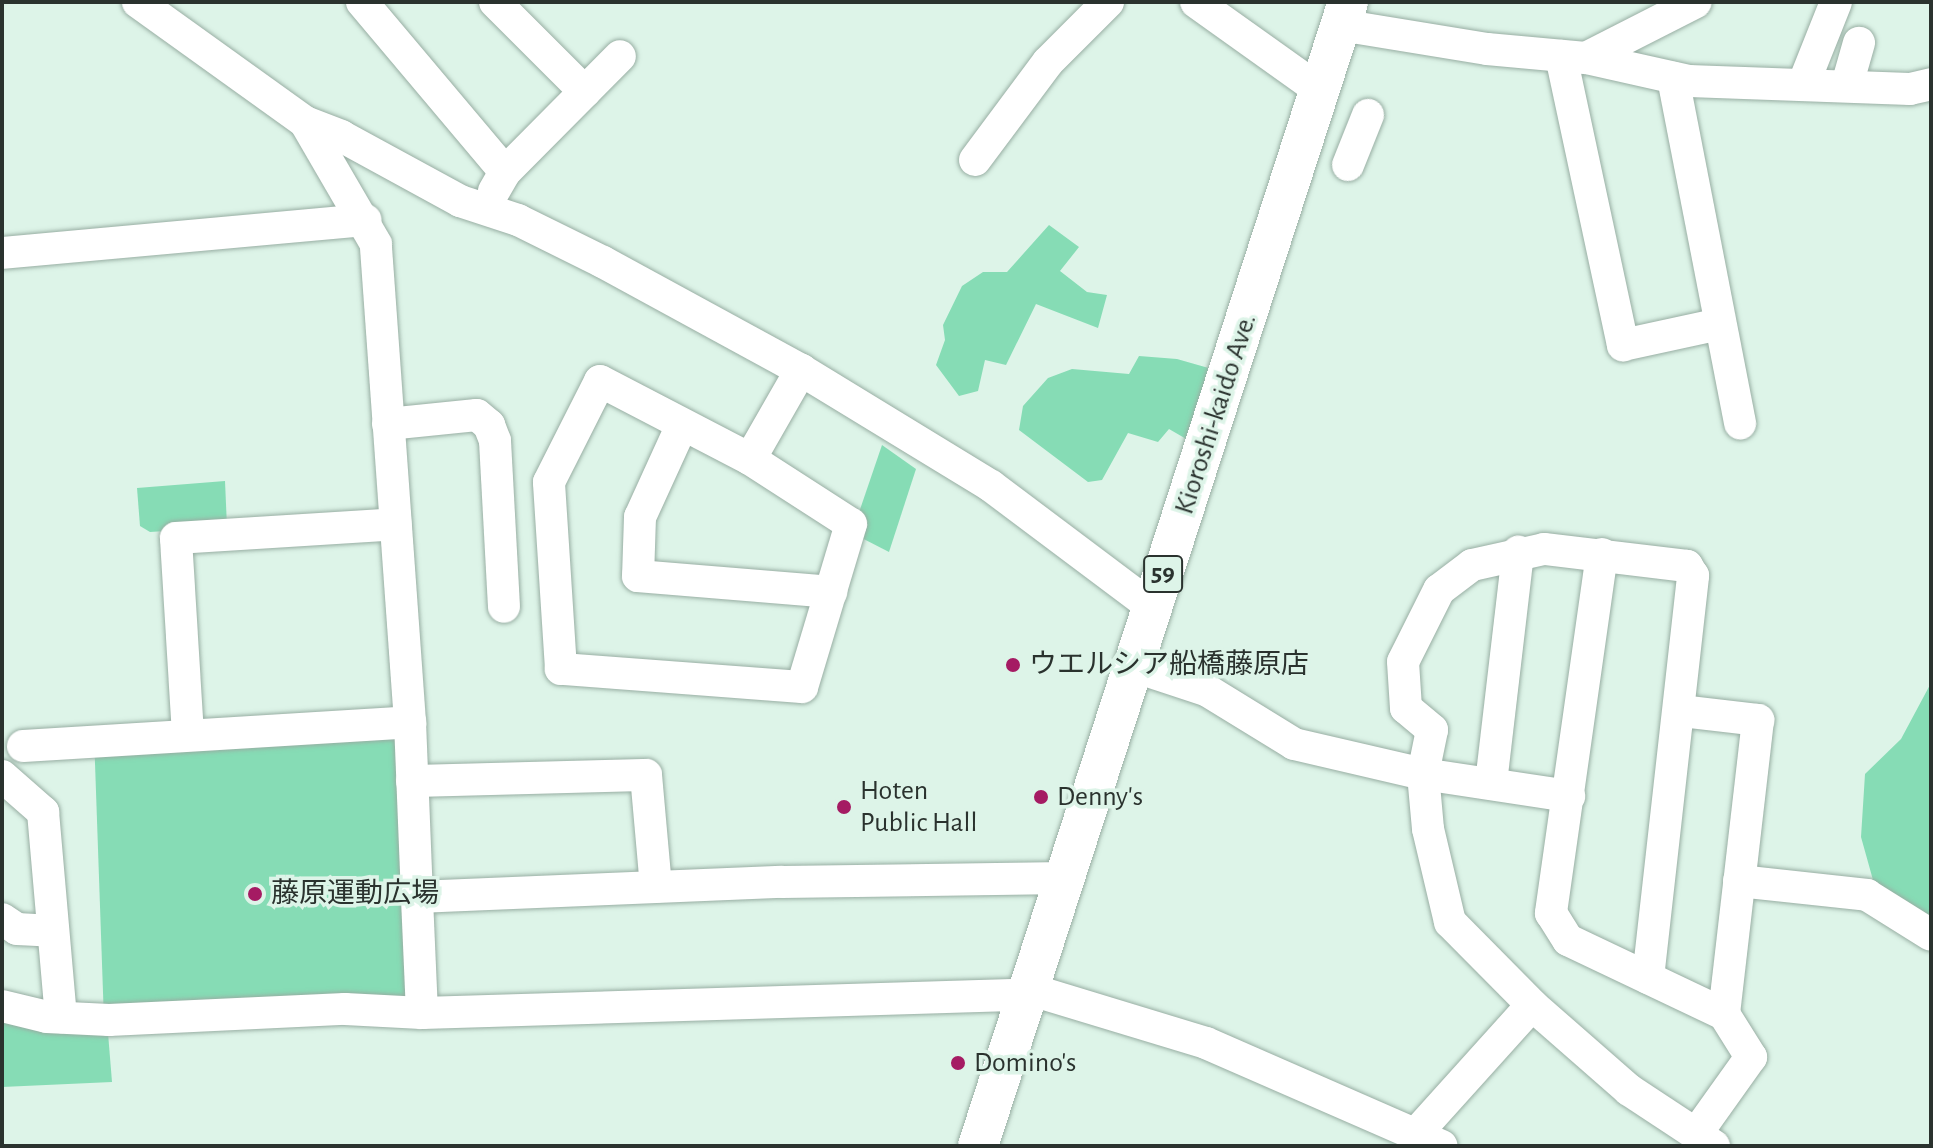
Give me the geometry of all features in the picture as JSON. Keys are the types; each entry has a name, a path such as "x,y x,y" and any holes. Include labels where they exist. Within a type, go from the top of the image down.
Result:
{"main road":[{"name":"Kioroshi-kaido Ave.","path":"978,1146 1344,13"}],"street":[{"path":"138,2 305,122 481,211 518,220 603,262 801,370 979,478 1152,607"},
{"path":"362,2 505,172"},
{"path":"495,2 585,92"},
{"path":"975,160 1048,62 1108,2"},
{"path":"1196,2 1321,91"},
{"path":"1573,57 1696,2"},
{"path":"1803,85 1836,2"},
{"path":"1344,13 1673,78 1910,89 1931,84"},
{"path":"1847,85 1859,43"},
{"path":"481,211 505,172 620,56"},
{"path":"1573,57 1623,345 1720,324"},
{"path":"1673,78 1740,424"},
{"path":"1348,165 1368,115"},
{"path":"305,122 366,220 376,244 410,722 422,1013"},
{"path":"2,253 366,220"},
{"path":"750,459 801,370"},
{"path":"600,381 750,459 851,524 802,687 561,669 549,482 600,381"},
{"path":"388,424 477,415 489,425 495,441 504,607"},
{"path":"682,425 640,517 638,576 831,592"},
{"path":"188,735 176,538 396,524"},
{"path":"1491,783 1518,552"},
{"path":"1602,554 1551,913 1557,930 1568,940 1648,978 1724,1014 1751,1057 1705,1140 1629,1090 1532,1005 1450,922 1436,876 1423,774 1432,730 1406,708 1403,662 1408,646 1427,607 1454,575 1518,552 1602,554 1687,566 1693,576 1681,711 1648,978"},
{"path":"1133,666 1208,691 1294,744 1423,774 1569,796"},
{"path":"1681,711 1758,720 1724,1014"},
{"path":"23,746 410,722"},
{"path":"412,781 646,775 656,887"},
{"path":"2,776 43,812 61,1017"},
{"path":"417,897 656,887 1065,878"},
{"path":"1739,881 1867,895 1931,935"},
{"path":"2,919 17,929 53,931"},
{"path":"2,1006 61,1017 345,1009 422,1013 1045,994 1206,1043 1354,1104 1428,1141 1532,1005"}],"green space":[{"path":"1049,225 1079,247 1060,271 1087,292 1107,295 1098,328 1036,304 1006,365 985,360 978,391 959,396 936,365 945,340 943,325 962,286 983,272 1007,272"},
{"path":"1139,356 1177,359 1212,369 1188,440 1169,429 1158,442 1128,433 1102,480 1088,482 1019,430 1023,406 1048,378 1072,369 1129,374"},
{"path":"882,445 916,469 889,552 852,533"},
{"path":"225,481 227,527 150,532 140,526 137,488"},
{"path":"1931,683 1931,926 1897,904 1873,880 1861,837 1865,774 1901,739"},
{"name":"藤原運動広場","path":"402,729 412,1002 104,1013 94,740"},
{"path":"2,1018 108,1033 112,1082 2,1087"}],"place":[{"name":"ウエルシア船橋藤原店","path":"1013,665"},
{"name":"Denny's","path":"1041,797"},
{"name":"Hoten Public Hall","path":"844,807"},
{"name":"藤原運動広場","path":"255,894"},
{"name":"Domino's","path":"958,1063"}]}
